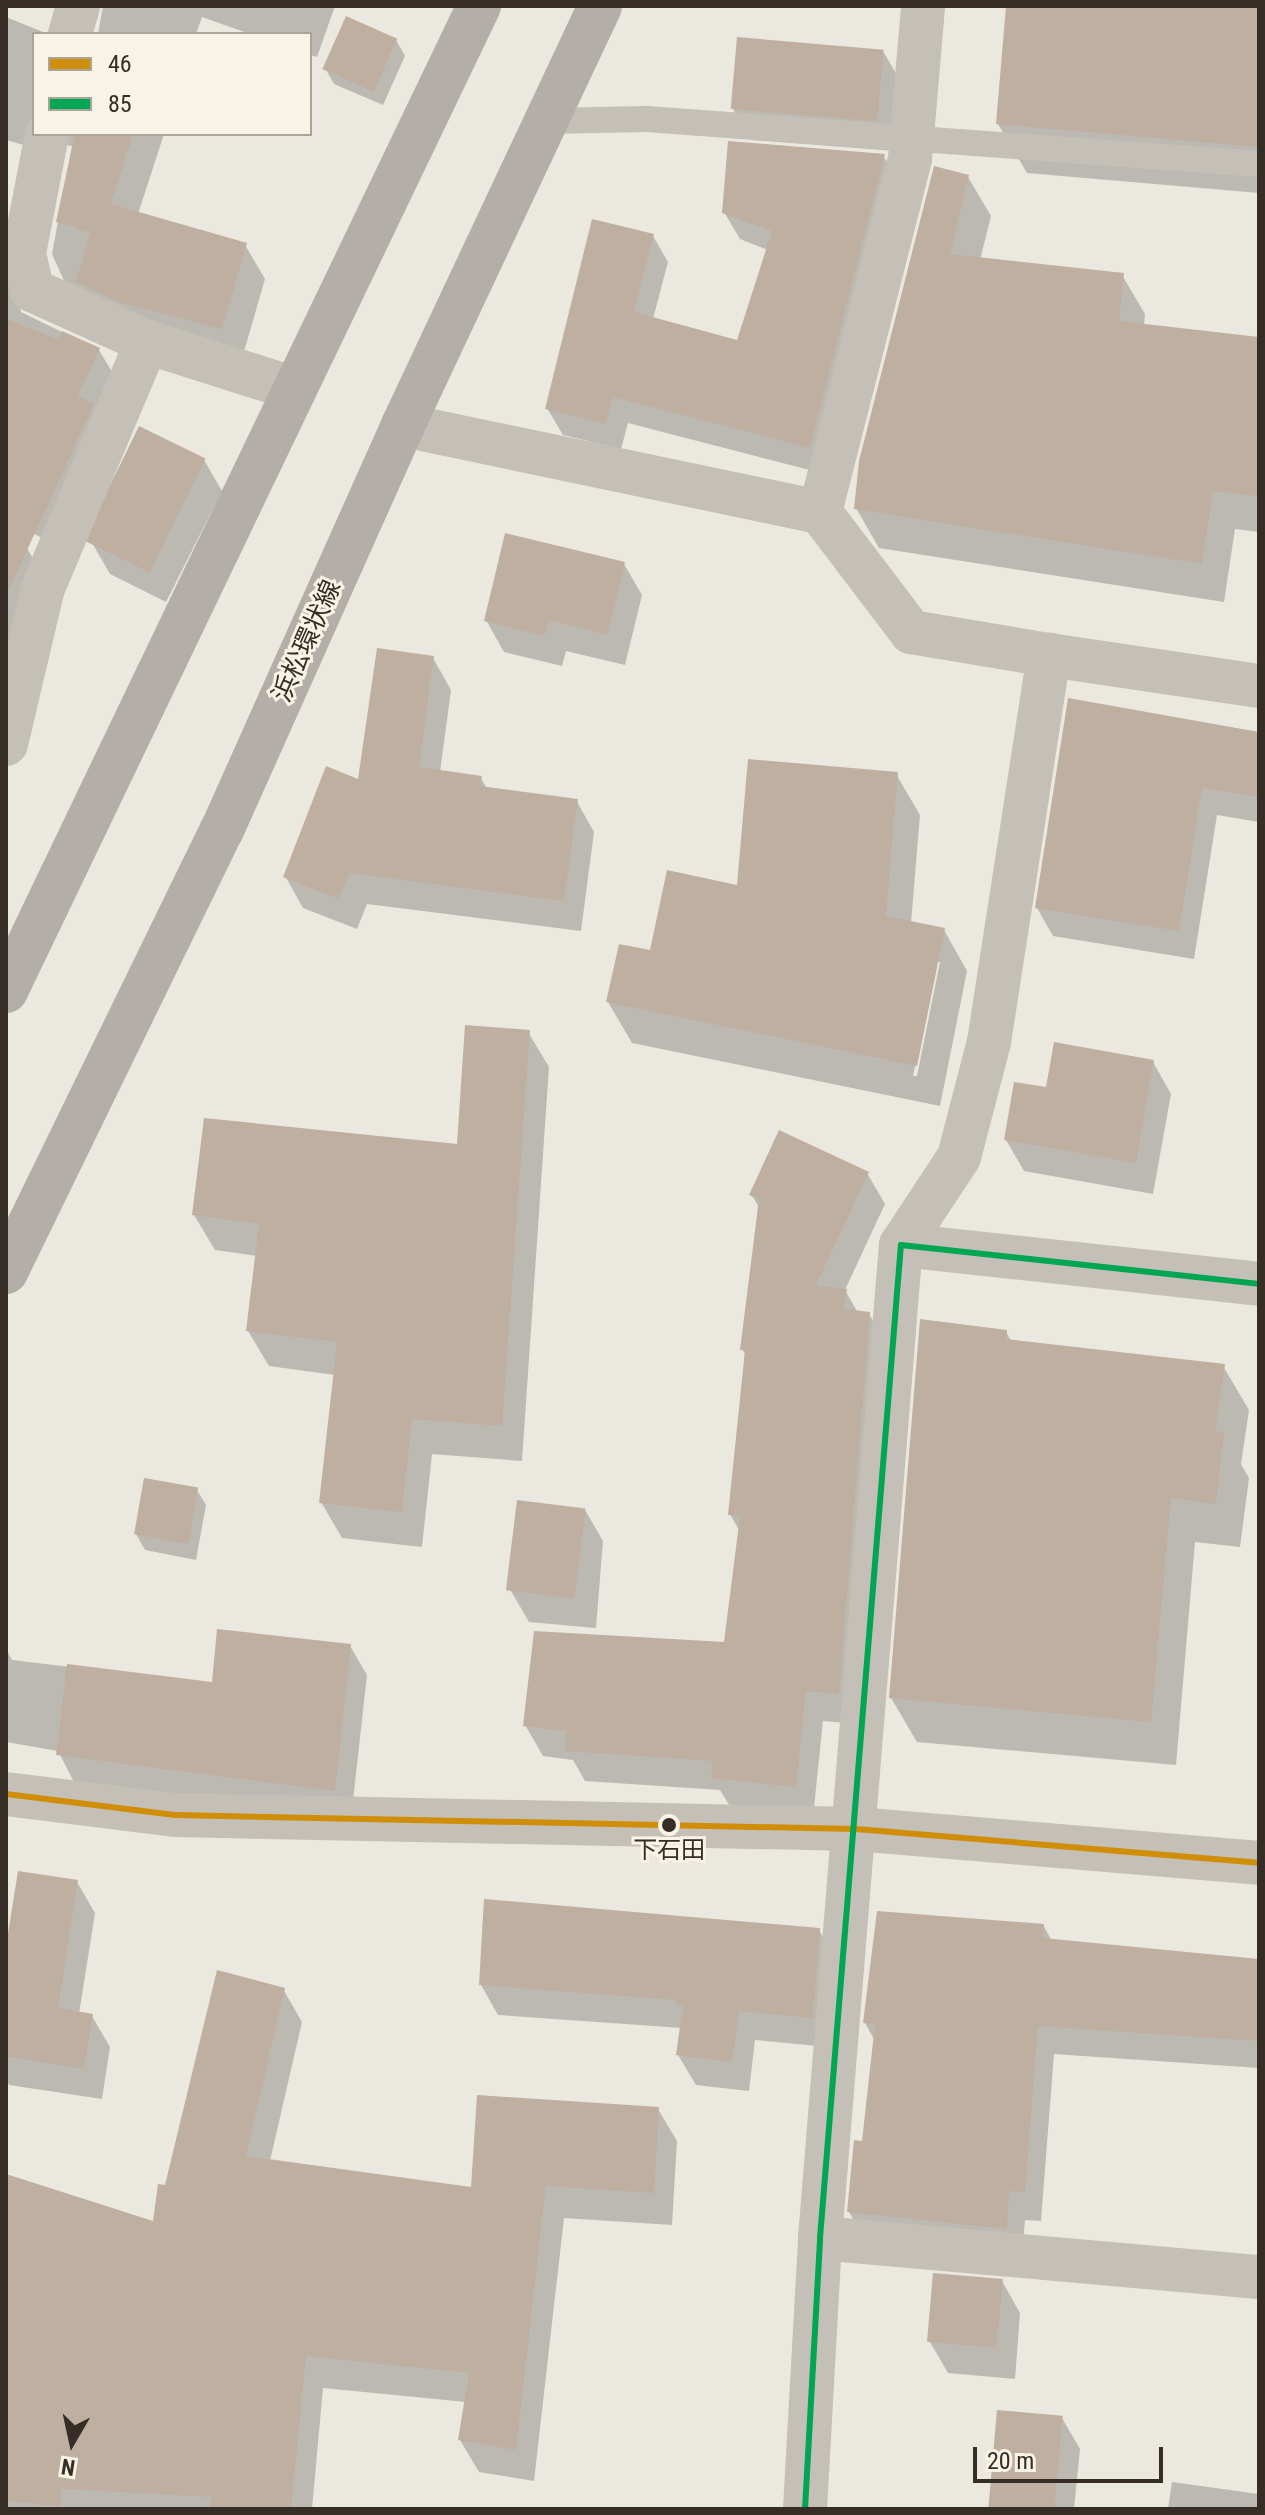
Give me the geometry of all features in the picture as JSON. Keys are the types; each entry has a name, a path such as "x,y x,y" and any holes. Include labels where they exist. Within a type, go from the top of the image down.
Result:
{"main road":[{"path":"6,986 479,6"},
{"name":"浜松環状線","path":"6,1272 222,830 403,425 600,6"}],"street":[{"path":"71,32 78,6"},
{"path":"820,512 913,137 923,6"},
{"path":"47,136 24,254 32,290 147,342 295,389"},
{"path":"6,744 43,588 147,342"},
{"path":"403,425 820,512 911,632 1259,686"},
{"path":"805,2509 820,2238 856,1829 901,1245 959,1157 989,1042 1049,655"},
{"path":"901,1245 1259,1284"},
{"path":"6,1794 175,1815 856,1829 1259,1863"},
{"path":"820,2238 1259,2277"}],"lane":[{"path":"546,121 647,119 1259,164"}],"building":[{"path":"1006,6 1259,6 1259,147 996,124"},
{"path":"346,16 397,39 374,92 322,69"},
{"path":"737,37 883,50 877,122 731,109"},
{"path":"75,136 132,136 111,204 247,243 222,329 121,303 76,282 90,232 56,222"},
{"path":"728,141 885,154 810,448 613,397 606,424 545,409 592,219 654,234 634,312 737,340 772,231 722,213"},
{"path":"934,166 969,175 950,254 1124,273 1119,321 1259,337 1259,496 1213,491 1202,564 854,509 859,461"},
{"path":"6,319 59,340 62,331 100,348 78,396 94,404 6,596"},
{"path":"139,426 206,458 150,573 83,540"},
{"path":"505,533 625,562 607,635 549,620 544,636 484,621"},
{"path":"377,648 434,656 419,767 482,776 480,786 578,799 564,901 349,873 339,899 283,877 326,766 358,779"},
{"path":"1068,698 1259,732 1259,797 1202,788 1179,931 1035,908"},
{"path":"748,759 898,772 886,916 945,928 917,1066 606,1002 619,944 650,950 667,870 737,885"},
{"path":"465,1025 530,1030 502,1426 412,1419 402,1512 319,1503 337,1342 246,1331 259,1224 192,1215 204,1118 457,1144"},
{"path":"1054,1042 1154,1060 1136,1163 1004,1140 1014,1082 1046,1087"},
{"path":"779,1130 869,1172 816,1285 847,1289 844,1309 870,1312 839,1694 806,1691 796,1787 711,1778 713,1761 565,1751 566,1731 523,1726 534,1631 724,1642 740,1516 728,1515 745,1350 740,1350 759,1199 749,1195"},
{"path":"920,1319 1007,1330 1006,1339 1225,1364 1215,1431 1224,1432 1216,1504 1171,1498 1151,1722 889,1698"},
{"path":"144,1478 198,1488 188,1544 134,1534"},
{"path":"517,1500 585,1508 574,1599 506,1590"},
{"path":"217,1629 351,1644 335,1791 56,1755 67,1664 212,1682"},
{"path":"18,1871 78,1880 58,2008 93,2014 84,2069 6,2056 6,1946"},
{"path":"484,1899 820,1928 813,2018 739,2011 732,2062 676,2055 683,2005 675,2005 676,2000 479,1985"},
{"path":"877,1911 1044,1924 1043,1938 1259,1959 1259,2041 1038,2026 1025,2192 1009,2191 1007,2229 847,2212 854,2140 862,2141 875,2024 863,2023"},
{"path":"217,1970 285,1988 246,2156 471,2187 477,2095 659,2107 654,2193 546,2186 516,2450 458,2440 469,2373 306,2356 291,2509 210,2509 211,2497 62,2489 60,2506 6,2501 6,2174 153,2221 158,2184 165,2185"},
{"path":"933,2273 1003,2279 997,2348 927,2342"},
{"path":"997,2410 1063,2416 1055,2509 988,2509"}],"transit line":[{"name":"85","path":"805,2509 820,2238 901,1245 1259,1284"},
{"name":"46","path":"6,1794 175,1815 856,1829 1259,1863"}],"place":[{"name":"下石田","path":"669,1825"}]}
